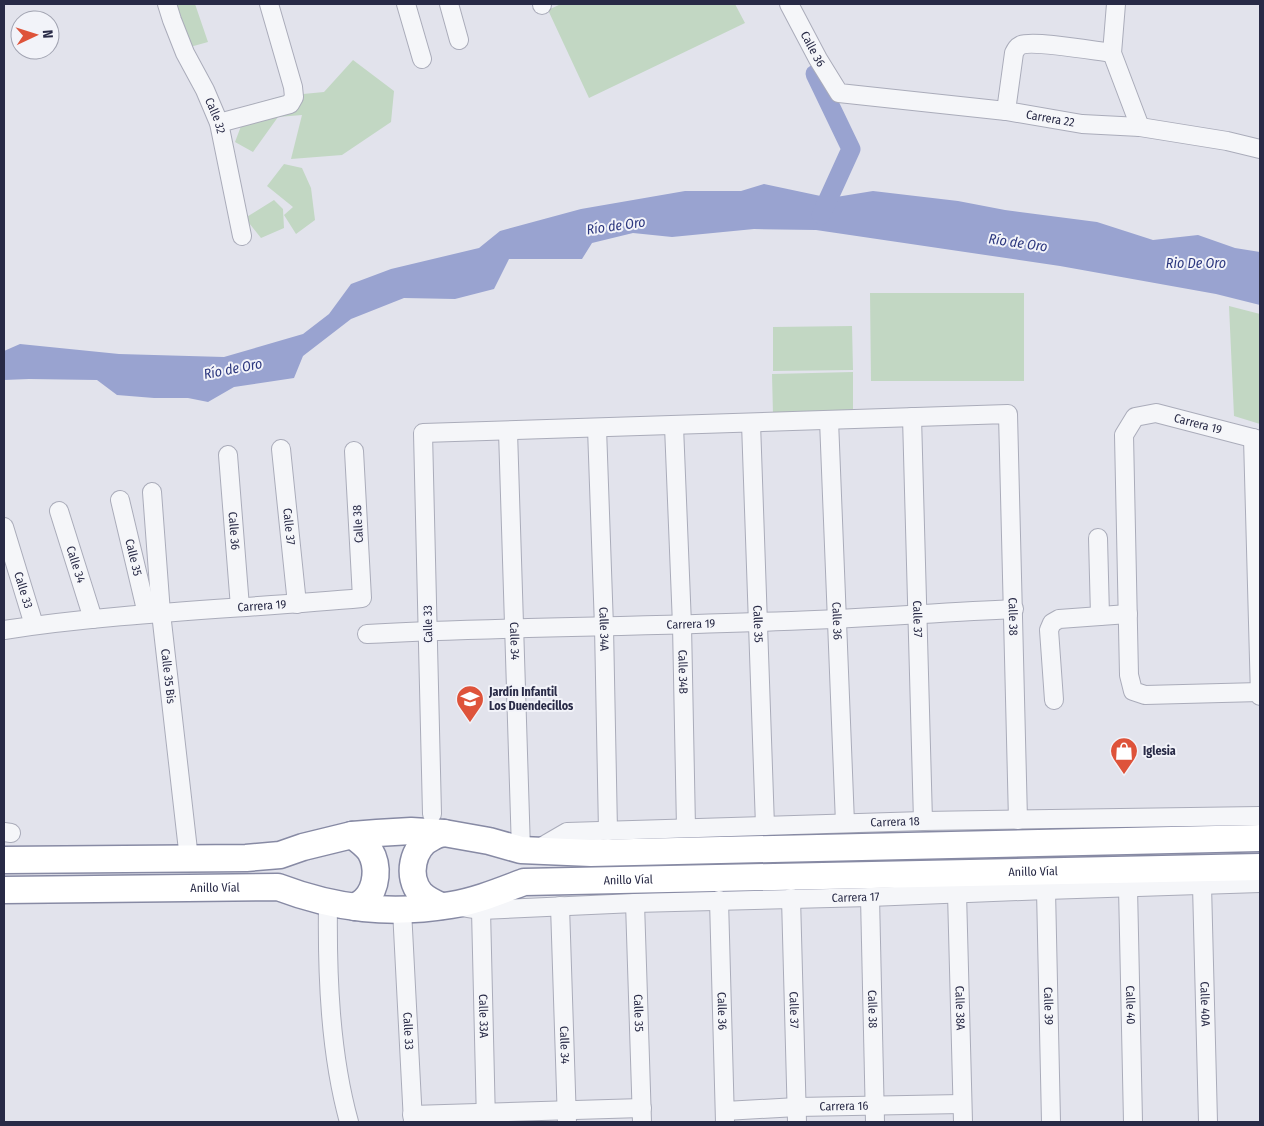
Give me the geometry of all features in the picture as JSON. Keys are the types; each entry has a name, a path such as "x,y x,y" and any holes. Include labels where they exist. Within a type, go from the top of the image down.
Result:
{"highway":[{"path":"4,860 246,858 280,855 304,847 352,836 394,832 438,824 528,851 601,853 1260,838"},
{"path":"438,824 432,837 422,845 415,856 412,868 414,881 420,892 430,901 446,905"},
{"path":"352,836 363,842 371,852 375,864 376,877 366,900 355,908"},
{"name":"Anillo Víal","path":"4,890 278,887 328,903 355,908 402,910 446,905 492,894 524,882 1260,867"}],"street":[{"name":"Calle 32","path":"167,4 185,53 205,90 219,123 242,236"},
{"path":"219,123 290,104 294,97 293,87 269,4"},
{"path":"406,4 422,59"},
{"path":"449,4 459,40"},
{"name":"Calle 36","path":"789,4 818,59 839,93"},
{"path":"1116,4 1112,53 1140,127"},
{"path":"1006,111 1014,53 1017,47 1023,44 1042,44 1112,53"},
{"name":"Carrera 22","path":"839,93 1006,111 1082,124 1140,127 1227,140 1260,149"},
{"name":"Calle 38","path":"912,417 1008,414 1018,820"},
{"name":"Carrera 19","path":"1128,614 1124,435 1135,417 1156,414 1257,439"},
{"path":"508,431 912,417"},
{"name":"Calle 37","path":"912,417 923,821"},
{"name":"Calle 36","path":"829,420 844,823"},
{"name":"Calle 35","path":"751,423 765,826"},
{"name":"Calle 34B","path":"674,426 682,625 686,828"},
{"name":"Calle 34A","path":"597,428 604,627 608,831"},
{"name":"Calle 33","path":"438,824 428,631 422,433 508,431"},
{"name":"Calle 34","path":"508,431 514,628 528,851"},
{"path":"1257,439 1260,696"},
{"name":"Calle 37","path":"281,449 297,604"},
{"name":"Calle 38","path":"354,450 362,598"},
{"name":"Calle 36","path":"228,454 240,606"},
{"name":"Calle 35 Bis","path":"152,492 154,614 189,859"},
{"name":"Calle 35","path":"120,500 154,614"},
{"name":"Calle 34","path":"59,511 93,619"},
{"name":"Calle 33","path":"4,527 34,625"},
{"path":"1098,538 1100,616"},
{"name":"Carrera 19","path":"4,630 93,619 240,606 297,604 362,598"},
{"name":"Carrera 19","path":"368,634 514,628 836,620 1014,609"},
{"path":"1054,700 1049,630 1052,623 1059,620 1128,614 1129,675 1133,691 1145,695 1260,692"},
{"name":"Carrera 18","path":"528,851 567,832 923,821 1260,816"},
{"name":"Carrera 17","path":"446,905 481,910 635,902 870,897 1260,884"},
{"name":"Calle 40A","path":"1202,885 1208,1122"},
{"name":"Calle 40","path":"1128,887 1132,1122"},
{"name":"Calle 39","path":"1046,890 1052,1122"},
{"name":"Calle 38A","path":"957,893 963,1122"},
{"name":"Calle 38","path":"870,897 875,1114"},
{"name":"Calle 37","path":"791,898 797,1115"},
{"name":"Calle 36","path":"719,900 725,1116"},
{"name":"Calle 35","path":"635,902 642,1115"},
{"path":"328,903 328,952 332,1025 343,1099 350,1122"},
{"name":"Calle 34","path":"560,906 567,1116"},
{"name":"Calle 33","path":"402,910 412,1119"},
{"name":"Calle 33A","path":"481,910 486,1118"},
{"name":"Carrera 16","path":"725,1116 875,1114 962,1104"},
{"path":"412,1119 642,1115"}],"green space":[{"path":"177,4 195,4 208,42 190,47"},
{"path":"561,4 735,4 745,23 589,98 548,10"},
{"path":"353,60 394,91 391,122 342,155 291,159 302,115 278,117 253,152 235,142 249,105 282,96 324,92"},
{"path":"284,164 302,168 311,188 315,220 296,234 284,215 293,207 267,186"},
{"path":"274,200 283,209 284,228 261,238 245,218"},
{"path":"870,293 1024,293 1024,381 871,381"},
{"path":"1229,306 1260,314 1260,424 1234,416"},
{"path":"852,326 853,370 773,371 773,327"},
{"path":"853,372 853,413 773,415 772,374"}],"water":[{"name":"Rio De Oro","path":"764,184 830,198 873,191 958,201 1005,210 1097,222 1153,240 1198,235 1235,248 1260,252 1260,305 1216,294 1060,266 816,230 754,229 672,237 633,233 592,243 582,259 509,259 494,289 455,299 404,298 351,319 303,356 294,378 234,387 208,402 188,398 117,395 97,380 4,380 4,351 20,344 119,354 224,357 303,334 329,314 351,284 391,269 479,248 500,231 581,209 685,191 741,191"}],"waterway":[{"path":"815,74 851,149 821,215"}],"place":[{"name":"Jardín Infantil Los Duendecillos","path":"470,723"},
{"name":"Iglesia","path":"1124,775"}],"water label":[{"name":"Río de Oro","path":"616,226"},
{"name":"Río de Oro","path":"1018,243"},
{"name":"Río de Oro","path":"233,369"}]}
